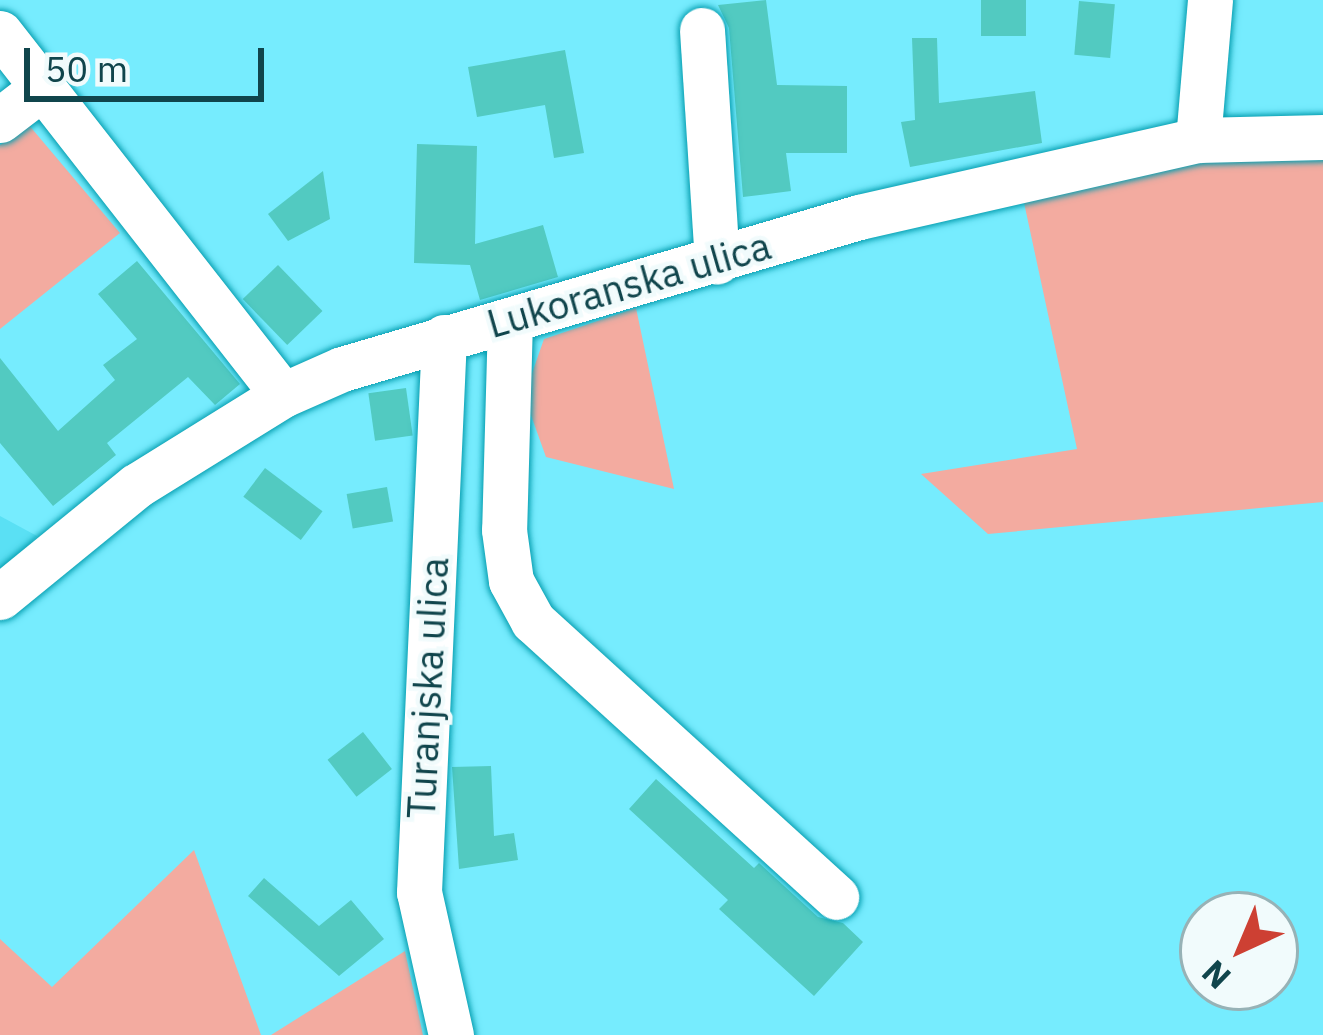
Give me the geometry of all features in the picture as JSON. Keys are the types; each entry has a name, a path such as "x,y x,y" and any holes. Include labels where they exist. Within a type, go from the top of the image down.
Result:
{"street":[{"path":"1198,140 1210,0"},
{"path":"703,29 717,262"},
{"path":"0,33 283,395"},
{"path":"0,120 43,87"},
{"name":"Lukoranska ulica","path":"0,597 136,486 283,395 444,337 717,262 859,217 1198,140 1323,137"},
{"path":"510,320 504,530 511,581 533,621 836,897"},
{"name":"Turanjska ulica","path":"444,337 419,892 451,1035"}],"shaded area":[{"path":"28,124 120,233 0,329 0,145"},
{"path":"1209,156 1323,158 1323,502 988,534 921,474 1077,449 1023,198"},
{"path":"636,308 674,489 546,457 524,396 544,339"},
{"path":"0,516 37,536 0,573"},
{"path":"194,850 261,1035 0,1035 0,939 52,987"},
{"path":"405,951 423,1035 271,1035"}],"building":[{"path":"766,0 777,85 847,86 847,153 786,153 791,191 743,197 729,28 718,5"},
{"path":"981,0 1026,0 1026,36 981,36"},
{"path":"1079,1 1115,4 1110,58 1074,55"},
{"path":"912,38 937,38 939,103 1035,91 1042,143 910,167 901,122 915,120"},
{"path":"565,50 584,153 554,158 545,105 477,117 468,67"},
{"path":"417,144 477,146 475,244 543,225 558,277 480,300 470,265 414,263"},
{"path":"323,171 330,219 288,241 268,214"},
{"path":"137,261 240,384 215,405 188,377 107,443 116,455 53,506 0,443 0,358 58,431 115,380 103,365 137,339 98,294"},
{"path":"278,265 322,311 287,345 243,299"},
{"path":"406,388 413,436 375,441 368,393"},
{"path":"265,468 323,511 301,540 243,497"},
{"path":"387,487 393,521 353,529 347,494"},
{"path":"363,732 392,769 356,797 328,760"},
{"path":"491,766 494,836 514,833 518,860 459,869 452,767"},
{"path":"656,779 754,868 759,863 818,917 843,923 863,942 814,996 719,909 728,900 629,809"},
{"path":"264,878 319,926 351,900 384,939 339,976 248,896"}]}
